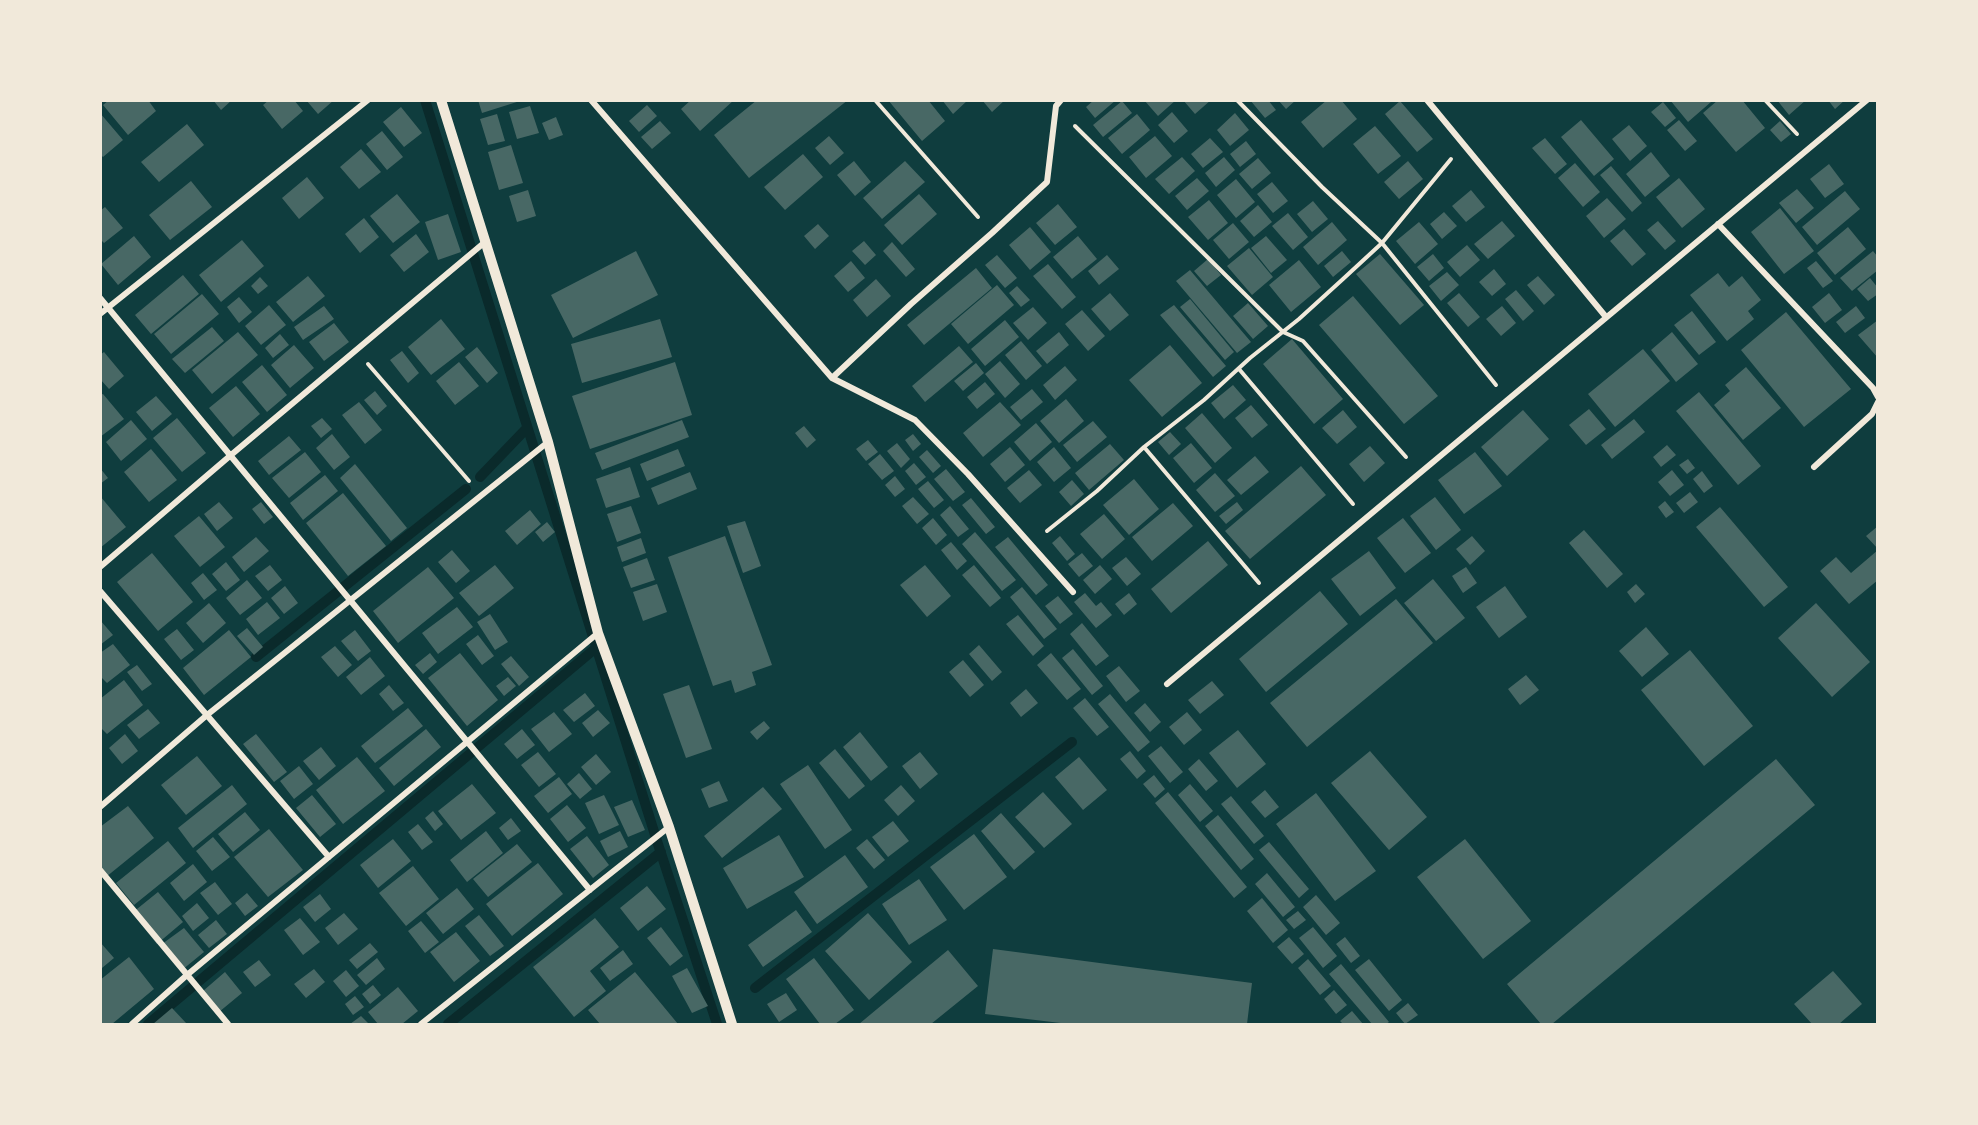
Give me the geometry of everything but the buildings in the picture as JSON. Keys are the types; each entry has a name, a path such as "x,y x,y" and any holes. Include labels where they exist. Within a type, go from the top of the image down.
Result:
{"street":[{"path":"100,314 368,100"},
{"path":"441,100 548,442 598,633 669,827 729,1023"},
{"path":"591,100 832,378 915,420 968,474 1073,591"},
{"path":"832,378 1047,182 1056,106 1061,100"},
{"path":"1427,100 1606,317"},
{"path":"1167,684 1867,100"},
{"path":"1718,224 1873,388 1878,397"},
{"path":"100,567 485,242"},
{"path":"100,298 591,890"},
{"path":"1814,467 1872,414 1878,402"},
{"path":"100,807 207,715 548,442"},
{"path":"100,591 329,857"},
{"path":"132,1024 187,975 598,633"},
{"path":"421,1024 669,827"},
{"path":"100,870 228,1024"}],"path":[{"path":"875,100 992,233"},
{"path":"1237,100 1322,187 1383,243 1508,399"},
{"path":"1765,100 1810,147"},
{"path":"1056,106 1283,332 1303,341 1419,473"},
{"path":"1031,544 1097,491 1144,447 1204,400 1383,243 1462,144"},
{"path":"356,350 482,496"},
{"path":"1239,369 1365,518"},
{"path":"1144,447 1271,598"}],"waterway":[{"path":"425,100 656,838 717,1024"},
{"path":"480,477 527,428"},
{"path":"256,657 466,489"},
{"path":"148,1024 597,647"},
{"path":"755,988 1072,742"},
{"path":"448,1024 661,852"}]}
